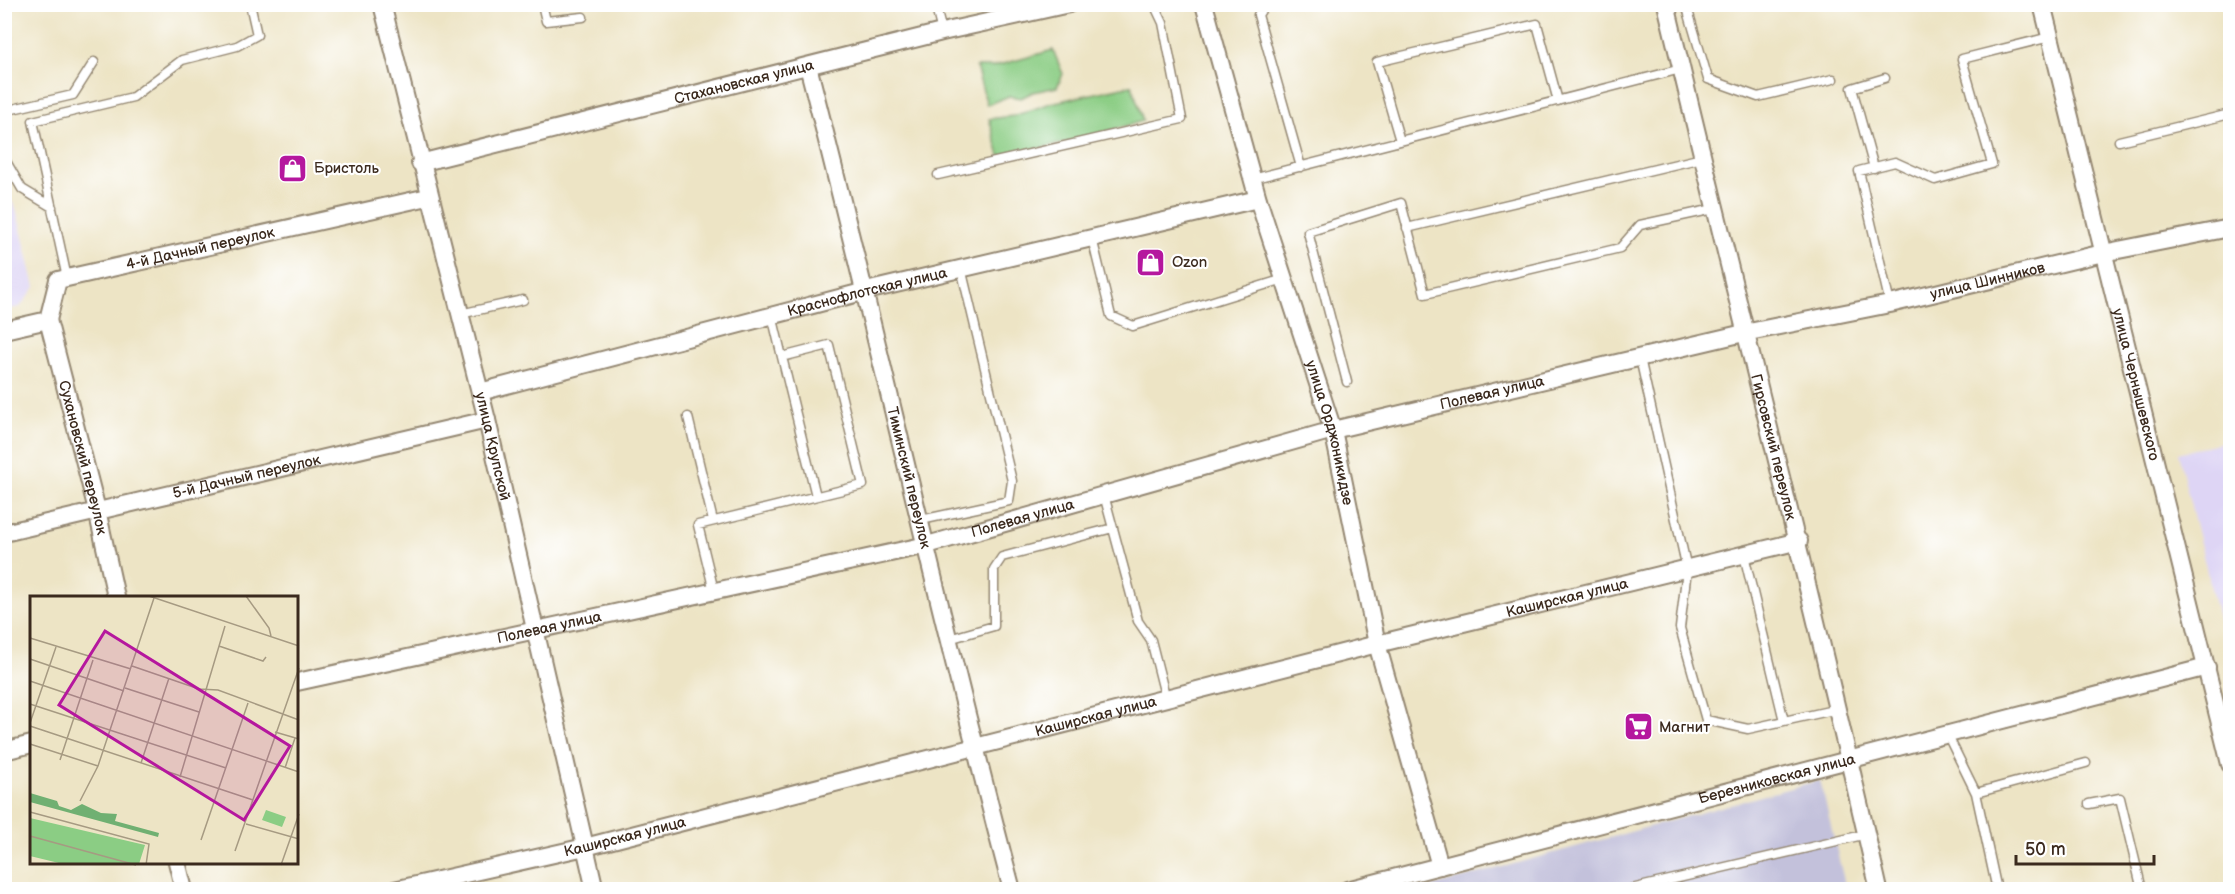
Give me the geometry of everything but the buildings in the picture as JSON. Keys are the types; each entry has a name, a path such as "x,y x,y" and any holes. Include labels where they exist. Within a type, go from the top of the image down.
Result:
{"street":[{"name":"улица Крупской","path":"382,4 428,197 487,420 595,890"},
{"name":"Стахановская улица","path":"420,162 942,32 1069,4"},
{"name":"улица Орджоникидзе","path":"1204,4 1258,199 1334,430 1377,644 1440,866"},
{"name":"Гирсовский переулок","path":"1666,4 1744,333 1799,542 1879,890"},
{"name":"улица Чернышевского","path":"2042,4 2230,764"},
{"name":"Тиминский переулок","path":"808,66 866,291 975,749 1012,890"},
{"name":"4-й Дачный переулок","path":"68,278 428,197"},
{"name":"Краснофлотская улица","path":"480,392 866,291 1258,199"},
{"name":"улица Шинников","path":"1744,333 1890,304 2103,253 2230,228"},
{"path":"4,330 48,320 58,280 68,278"},
{"name":"Сухановский переулок","path":"48,320 97,510 116,596"},
{"name":"Полевая улица","path":"298,682 927,545 1334,430 1744,333"},
{"name":"5-й Дачный переулок","path":"4,533 487,420"},
{"name":"Каширская улица","path":"394,890 585,847 975,749 1377,644 1799,542"},
{"name":"Березниковская улица","path":"1347,890 1389,884 1440,866 2207,667"},
{"path":"4,751 30,744"},
{"path":"178,864 184,890"}],"lane":[{"path":"68,278 33,121 133,97 182,60 237,46 257,35 250,4"},
{"path":"542,4 546,21 583,17"},
{"path":"935,4 942,32"},
{"path":"938,175 1182,119 1163,22 1154,4"},
{"path":"1265,4 1258,15 1301,167"},
{"path":"1686,4 1708,79 1758,97 1833,79"},
{"path":"1400,141 1377,62 1537,24 1558,101"},
{"path":"1890,304 1860,171 1895,162 1935,180 1992,164 1962,59 2050,37"},
{"path":"4,111 73,95 94,62"},
{"path":"1252,179 1681,69"},
{"path":"1874,168 1852,88 1885,78"},
{"path":"2118,141 2230,114"},
{"path":"4,158 22,189 52,207"},
{"path":"1407,228 1702,158"},
{"path":"1347,381 1308,232 1401,203 1425,294 1620,249 1640,225 1714,208"},
{"path":"1092,238 1111,315 1133,326 1284,279"},
{"path":"921,520 1009,501 1012,482 961,268"},
{"path":"459,315 523,300"},
{"path":"772,315 816,496"},
{"path":"714,591 698,525 863,485 829,345 782,357"},
{"path":"1640,358 1687,569 1680,628 1706,720 1748,729 1838,709"},
{"path":"688,417 713,521"},
{"path":"1104,495 1138,621 1152,640 1166,699"},
{"path":"949,639 994,626 994,569 1002,557 1113,528"},
{"path":"1744,555 1784,721"},
{"path":"1947,734 1976,793 1997,890"},
{"path":"1976,793 2086,763"},
{"path":"2089,804 2120,798 2142,890"},
{"path":"1627,890 1867,834"}],"shaded area":[{"path":"5,190 16,209 35,287 20,307 5,310"},
{"path":"2230,440 2230,666 2178,453"},
{"path":"1820,780 1846,889 1419,890"}],"green space":[{"path":"1053,50 1063,74 1057,87 1033,92 1021,98 1009,96 987,105 976,67 993,67"},
{"path":"1132,85 1143,121 1070,142 1000,156 989,119 1014,116 1051,103"}],"place":[{"name":"Бристоль","path":"293,168"},
{"name":"Ozon","path":"1151,262"},
{"name":"Магнит","path":"1638,727"}]}
